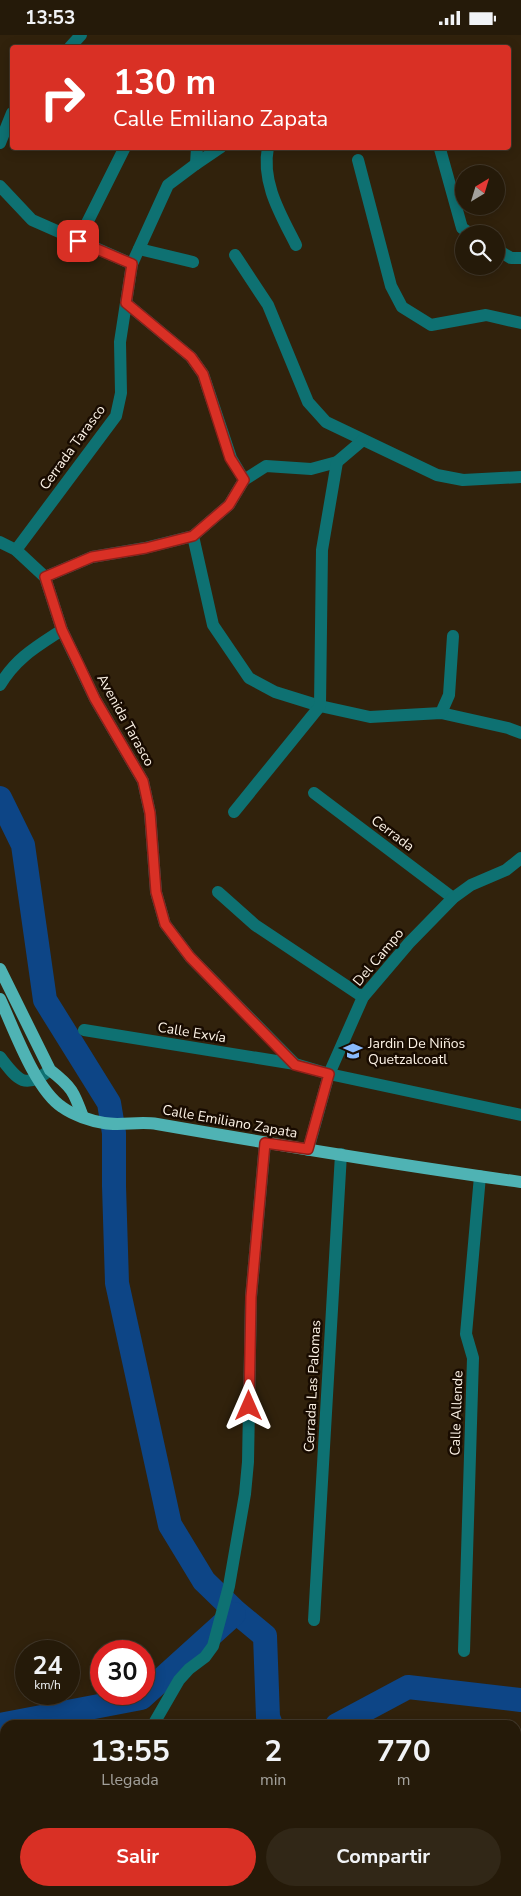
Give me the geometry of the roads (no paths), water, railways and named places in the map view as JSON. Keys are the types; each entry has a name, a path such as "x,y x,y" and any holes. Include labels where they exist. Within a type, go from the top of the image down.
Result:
{"main road":[{"path":"0,969 50,1070 64,1081 75,1094 83,1117"},
{"name":"Calle Emiliano Zapata","path":"0,999 38,1080 48,1095 62,1107 83,1117 106,1123 133,1122 154,1124 521,1182"}],"street":[{"path":"0,143 10,118"},
{"path":"78,241 124,150"},
{"path":"196,163 197,150"},
{"name":"Cerrada Tarasco","path":"16,550 116,415 122,393 120,342 132,264 168,185 216,150"},
{"path":"267,150 266,157 270,191 296,245"},
{"path":"440,150 461,225"},
{"path":"358,160 391,286 402,307 431,325 486,315 521,323"},
{"path":"0,186 32,220 132,264"},
{"path":"139,249 193,262"},
{"path":"505,254 511,258 521,257"},
{"path":"235,255 268,305 308,402 326,422 438,475 463,480 521,477"},
{"path":"126,303 191,357 203,374 230,458 244,480"},
{"path":"45,577 92,557 146,548 193,536 229,505 244,480 266,466 311,469 337,462 363,440"},
{"path":"234,813 320,707 322,550 337,462"},
{"path":"193,536 213,625 249,678 275,692 320,707 370,717 442,713 508,728 521,733"},
{"name":"Avenida Tarasco","path":"0,542 16,550 45,577 62,630 95,699 143,781 150,813 156,892 165,924 190,957 295,1065"},
{"path":"0,685 9,670 24,654 62,630"},
{"path":"442,713 449,695 452,636"},
{"name":"Cerrada","path":"314,793 453,898"},
{"name":"Del Campo","path":"308,1149 329,1074 364,997 409,943 453,898 471,885 506,870 521,858"},
{"path":"218,892 255,925 364,997"},
{"name":"Calle Exvía","path":"84,1030 295,1065"},
{"path":"0,1057 15,1076 27,1081 38,1080 50,1070"},
{"path":"295,1065 521,1115"},
{"path":"156,1720 179,1680 188,1669 205,1657 213,1646 229,1587 245,1494 248,1462 251,1297 265,1143"},
{"name":"Cerrada Las Palomas","path":"314,1620 341,1155"},
{"name":"Calle Allende","path":"464,1651 473,1358 466,1334 480,1176"}],"waterway":[{"path":"0,798 23,845 45,1000 109,1103 114,1133 117,1283 170,1525 204,1581 236,1612 265,1636 269,1720"},
{"path":"26,1720 141,1698 234,1614"},
{"path":"346,1720 408,1687 521,1700"}],"place":[{"name":"Jardin De Niños Quetzalcoatl","path":"353,1051"}]}
